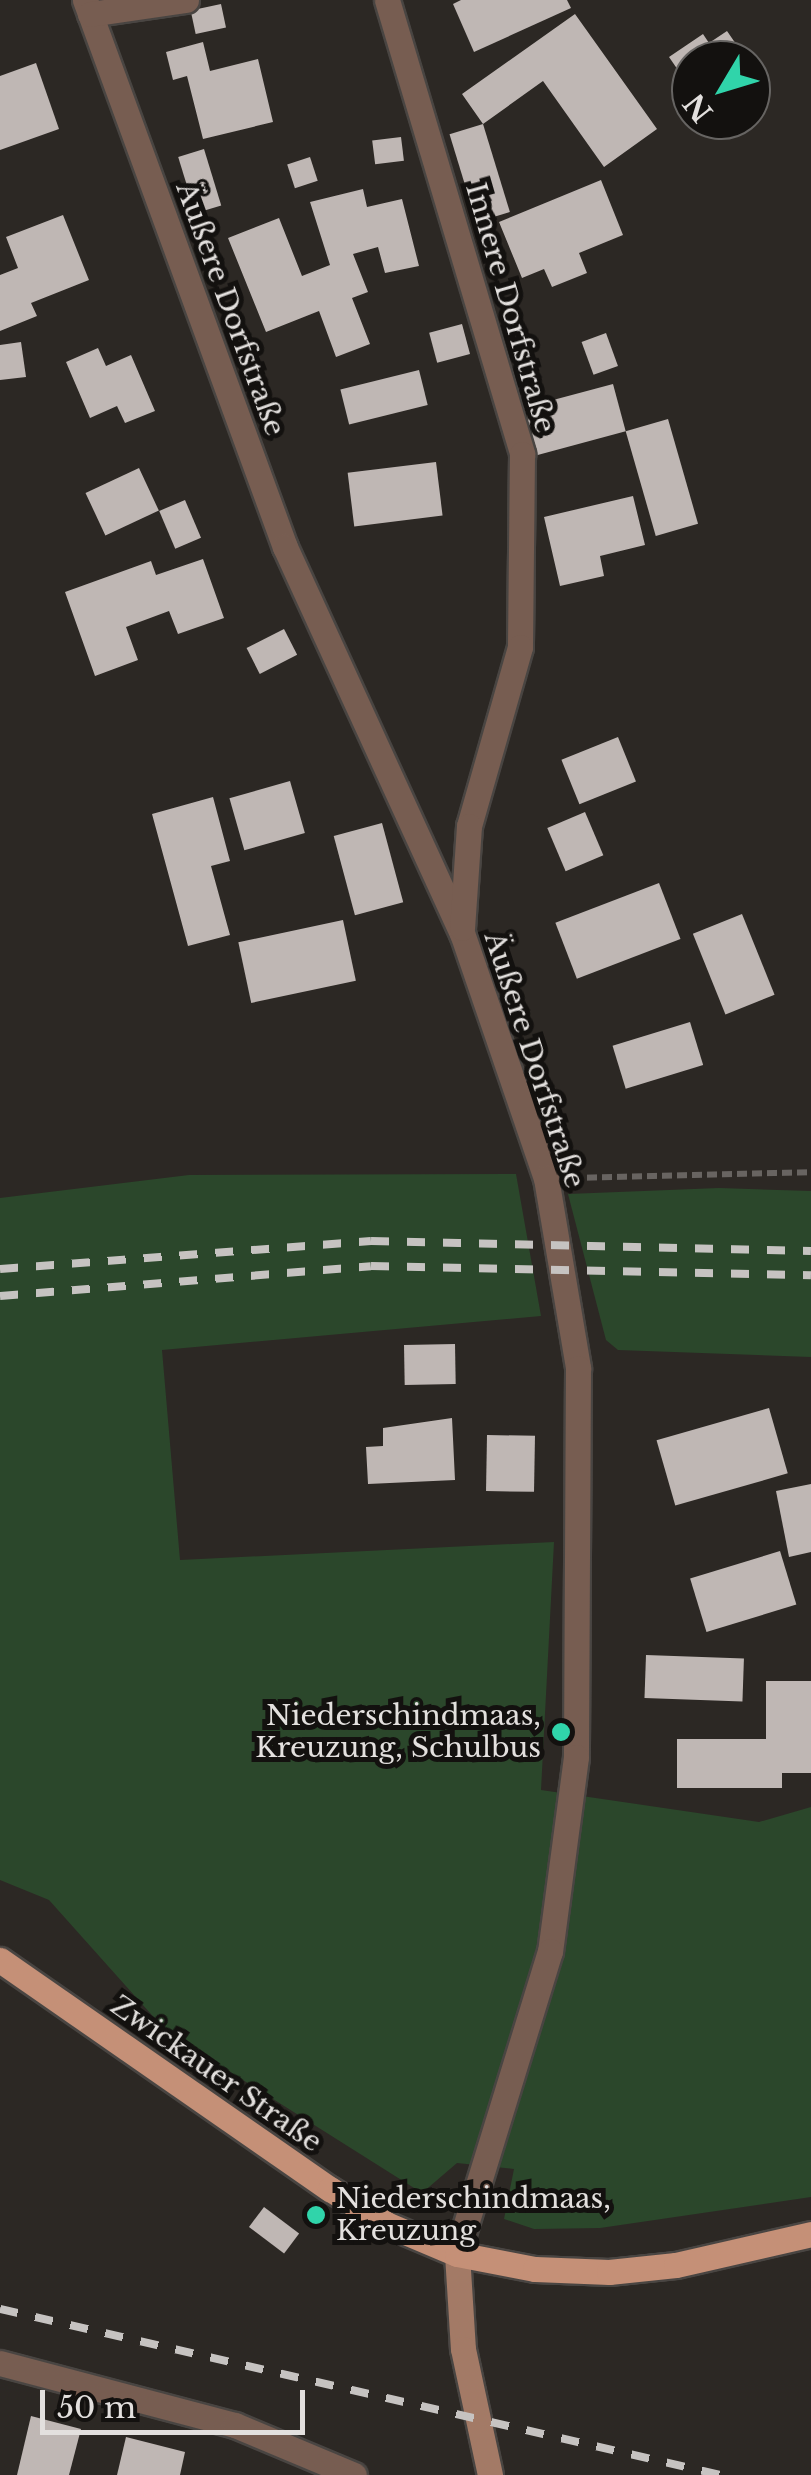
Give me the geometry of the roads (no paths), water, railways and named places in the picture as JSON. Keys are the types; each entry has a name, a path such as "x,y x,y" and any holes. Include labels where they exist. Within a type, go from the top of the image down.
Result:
{"main road":[{"name":"Zwickauer Straße","path":"0,1960 330,2189 386,2224 457,2254 535,2269 609,2272 676,2265 811,2234"},
{"path":"457,2254 463,2348 490,2475"}],"street":[{"path":"88,7 186,0"},
{"name":"Innere Dorfstraße","path":"387,0 522,454 520,647 469,826 462,933"},
{"name":"Äußere Dorfstraße","path":"88,7 285,547 462,933 546,1178 578,1368 576,1757 550,1951 457,2254"},
{"path":"0,2363 235,2424 354,2475"}],"railway":[{"path":"0,1269 371,1241 811,1251"},
{"path":"0,1296 371,1266 811,1275"},
{"path":"0,2309 721,2475"}],"place":[{"name":"Niederschindmaas, Kreuzung, Schulbus","path":"561,1732"},
{"name":"Niederschindmaas, Kreuzung","path":"316,2215"}]}
